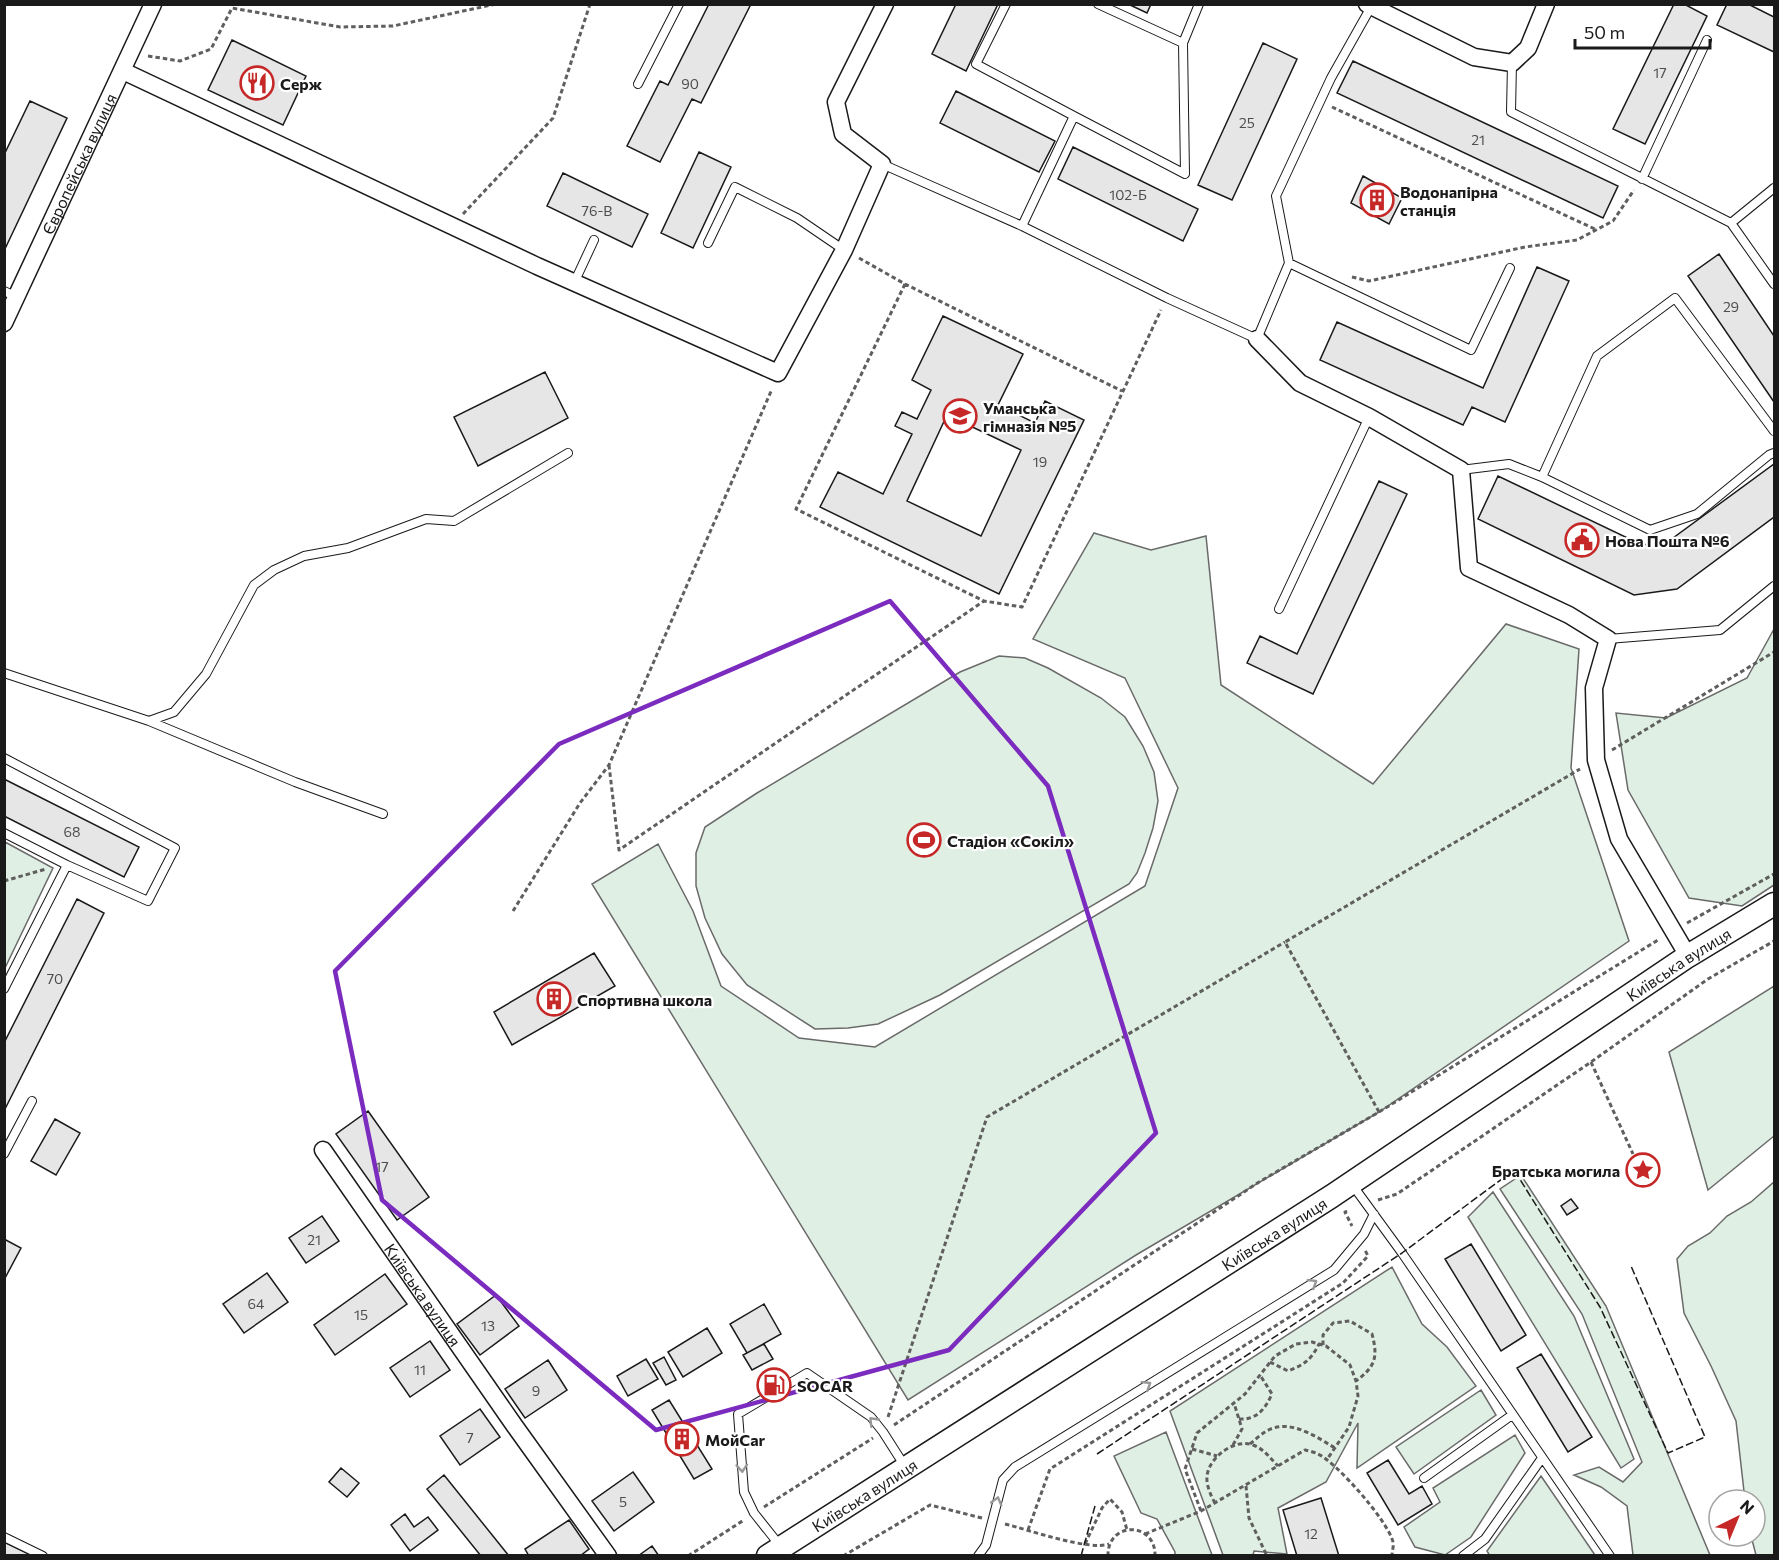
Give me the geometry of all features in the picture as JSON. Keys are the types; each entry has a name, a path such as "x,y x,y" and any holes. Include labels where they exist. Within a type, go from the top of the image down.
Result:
{"main road":[{"name":"Київська вулиця","path":"774,1551 906,1469 1351,1183 1688,956 1774,904"}],"street":[{"name":"Європейська вулиця","path":"4,323 11,294 123,72 153,4"},
{"path":"123,72 574,283 778,373 844,250 882,164 843,134 836,102 885,4"},
{"path":"1369,6 1474,57 1512,63 1528,48 1546,4"},
{"path":"1257,339 1300,383 1369,417 1461,470 1469,568 1569,615 1608,639 1594,688 1596,760 1619,839 1688,956"},
{"name":"Київська вулиця","path":"323,1150 608,1556"}],"lane":[{"path":"638,84 679,4"},
{"path":"1006,4 976,64 1185,174 1183,43 1199,4"},
{"path":"1098,4 1183,43"},
{"path":"882,164 1022,226 1167,298 1257,339 1289,263 1276,196 1331,78 1369,6"},
{"path":"1642,178 1707,40"},
{"path":"1512,63 1511,112 1731,223 1774,284"},
{"path":"1022,226 1074,116"},
{"path":"708,243 735,187 797,218 844,250"},
{"path":"1731,223 1774,188"},
{"path":"574,283 594,240"},
{"path":"1289,263 1471,350 1510,268"},
{"path":"1542,477 1597,356 1675,298 1774,431"},
{"path":"1279,609 1369,417"},
{"path":"149,721 174,712 206,674 254,585 274,570 304,556 348,548 426,519 454,521 568,453"},
{"path":"1461,470 1509,464 1542,477 1650,530 1697,514 1774,453"},
{"path":"1608,639 1720,630 1774,586"},
{"path":"4,673 149,721 285,777 384,814"},
{"path":"4,758 175,848 148,901 67,865 4,833"},
{"path":"4,988 67,865"},
{"path":"4,1154 32,1101"},
{"path":"1351,1183 1610,1556"},
{"path":"978,1556 986,1545 1002,1480 1015,1467 1334,1270 1364,1234 1374,1214"},
{"path":"774,1551 744,1492 738,1414 807,1373 872,1417 884,1432 906,1469"},
{"path":"1424,1478 1512,1415"},
{"path":"1463,1556 1485,1539 1542,1458"},
{"path":"4,1537 42,1556"}],"path":[{"path":"132,53 180,60 211,49 232,8 340,27 361,27 393,26 496,4"},
{"path":"452,226 553,118 590,4"},
{"path":"1320,101 1597,230"},
{"path":"1346,276 1369,281 1525,247 1576,240 1613,221 1642,178"},
{"path":"844,250 905,284 1122,392"},
{"path":"905,284 796,509 984,602 1022,607 1167,298"},
{"path":"513,911 580,803 609,765 778,373"},
{"path":"609,765 619,850 984,602"},
{"path":"884,1432 987,1117 1596,760 1774,652"},
{"path":"4,881 47,869"},
{"path":"688,1556 884,1432 1259,1182 1379,1112 1674,930 1774,874"},
{"path":"1285,942 1379,1112"},
{"path":"1592,1062 1633,1154"},
{"path":"1270,1362 1288,1371 1305,1364 1314,1355 1321,1344 1323,1335 1333,1323 1350,1321 1372,1334 1377,1352 1370,1371 1356,1381"},
{"path":"1201,1511 1185,1469 1197,1433 1245,1394 1275,1356 1296,1344 1312,1342 1321,1344 1350,1365 1356,1381 1358,1396 1349,1427 1326,1461"},
{"path":"1239,1419 1248,1419 1264,1410 1272,1394 1260,1375"},
{"path":"1215,1503 1210,1494 1207,1475 1217,1456 1233,1445 1242,1429 1234,1403"},
{"path":"1250,1444 1266,1431 1286,1425 1312,1435 1335,1448"},
{"path":"1233,1445 1250,1444 1264,1450 1278,1466"},
{"path":"1192,1449 1217,1456"},
{"path":"1145,1534 1201,1511 1305,1450 1319,1454 1348,1478 1380,1516 1394,1543 1392,1556"},
{"path":"1246,1486 1250,1518 1267,1556"},
{"path":"1085,1544 1102,1509 1110,1499 1122,1512 1127,1530"},
{"path":"843,1556 930,1504 1085,1544 1102,1546 1109,1544"},
{"path":"1108,1556 1109,1544 1114,1537 1127,1530 1140,1531 1145,1534 1154,1545 1155,1556"}],"highlighted area":[{"path":"890,601 1048,786 1156,1133 949,1350 656,1430 382,1200 335,971 559,744"}],"green space":[{"path":"1094,533 1151,550 1206,536 1221,685 1373,784 1506,624 1579,649 1571,768 1629,941 1379,1112 1136,1255 908,1400 592,884 658,844 693,911 721,986 799,1038 875,1047 1145,886 1178,788 1125,678 1033,639"},
{"path":"1774,629 1774,885 1742,906 1689,898 1628,790 1616,713 1666,718 1747,678"},
{"name":"Стадіон «Сокіл»","path":"999,656 1025,658 1048,668 1101,698 1125,717 1143,746 1154,772 1158,801 1153,828 1137,873 1129,884 940,995 878,1024 815,1029 747,985 722,954 705,918 696,886 696,853 705,827 757,793 960,672"},
{"path":"5,842 53,868 5,968"},
{"path":"1774,986 1774,1136 1708,1190 1669,1052"},
{"path":"1521,1175 1606,1306 1710,1555 1633,1555 1627,1506 1601,1487 1574,1475 1599,1467 1623,1482 1642,1462 1582,1314 1500,1189"},
{"path":"1774,1182 1774,1555 1756,1555 1754,1548 1767,1548 1767,1488 1744,1488 1736,1421 1684,1313 1677,1259 1688,1246 1710,1233 1727,1216 1751,1202"},
{"path":"1493,1192 1574,1316 1634,1459 1621,1468 1468,1217"},
{"path":"1392,1267 1422,1324 1447,1347 1476,1386 1357,1468 1358,1423 1326,1482 1278,1508 1287,1554 1254,1551 1253,1555 1223,1555 1170,1411"},
{"path":"1481,1390 1496,1415 1414,1474 1396,1447"},
{"path":"1166,1432 1212,1555 1175,1555 1157,1519 1141,1513 1114,1456"},
{"path":"1515,1435 1525,1453 1471,1537 1445,1555 1415,1547 1404,1527 1440,1502 1433,1488"},
{"path":"1541,1476 1595,1555 1490,1556 1487,1551"}],"building":[{"path":"709,4 751,4 701,103 692,99 660,162 627,146 660,81 668,85"},
{"path":"956,4 998,4 966,71 932,54"},
{"path":"1128,4 1151,4 1147,13"},
{"path":"1674,4 1684,4 1707,16 1645,144 1613,129"},
{"path":"1727,4 1748,4 1774,17 1774,52 1717,25"},
{"name":"Серж","path":"232,40 306,76 283,125 208,90"},
{"path":"1263,43 1297,59 1232,200 1198,185"},
{"path":"1353,61 1618,186 1603,218 1337,93"},
{"path":"956,91 1055,141 1039,172 940,123"},
{"path":"30,101 67,118 4,251 4,155"},
{"path":"1073,147 1198,209 1183,241 1058,179"},
{"path":"699,152 731,167 693,248 661,233"},
{"path":"563,173 648,214 632,247 547,206"},
{"name":"Водонапірна станція","path":"1363,176 1402,198 1389,224 1351,203"},
{"path":"1719,254 1774,336 1774,402 1688,276"},
{"path":"1537,267 1569,281 1505,422 1472,407 1463,425 1320,360 1337,322 1483,388"},
{"path":"943,316 1023,354 998,405 1035,423 1045,401 1084,420 999,594 820,507 838,472 883,494 912,434 895,426 902,412 917,419 931,390 912,380","holes":["947,415 1021,450 981,536 907,501"]},
{"path":"545,372 568,418 478,466 454,417"},
{"path":"1774,464 1774,517 1677,589 1634,595 1478,519 1498,476 1640,544 1662,546"},
{"path":"1379,481 1407,494 1313,694 1247,663 1260,636 1297,654"},
{"path":"4,779 139,847 124,877 4,816"},
{"path":"77,899 104,913 4,1111 4,1043"},
{"name":"Спортивна школа","path":"594,953 615,986 512,1045 494,1012"},
{"path":"368,1111 429,1197 397,1220 336,1134"},
{"path":"55,1119 80,1133 56,1175 31,1161"},
{"path":"1571,1199 1578,1208 1567,1215 1561,1206"},
{"path":"322,1216 339,1241 306,1263 289,1238"},
{"path":"4,1239 21,1248 4,1280"},
{"path":"1471,1244 1526,1335 1501,1351 1445,1259"},
{"path":"267,1273 288,1302 244,1333 223,1304"},
{"path":"385,1274 407,1304 335,1355 314,1325"},
{"path":"496,1295 519,1326 480,1355 457,1324"},
{"path":"764,1304 781,1334 747,1353 730,1324"},
{"path":"707,1328 722,1353 683,1377 668,1352"},
{"path":"430,1341 450,1370 410,1397 390,1368"},
{"path":"764,1344 773,1359 752,1370 743,1355"},
{"path":"1541,1354 1592,1437 1568,1452 1517,1368"},
{"path":"664,1357 676,1380 666,1385 653,1363"},
{"path":"646,1359 658,1379 628,1396 617,1376"},
{"path":"548,1360 567,1390 525,1418 505,1389"},
{"name":"МойCar","path":"669,1400 712,1469 694,1479 652,1410"},
{"path":"480,1409 500,1437 460,1465 440,1436"},
{"path":"1388,1460 1409,1494 1422,1486 1432,1504 1398,1525 1367,1473"},
{"path":"341,1468 359,1483 347,1497 329,1482"},
{"path":"633,1472 654,1502 614,1531 592,1501"},
{"path":"444,1475 509,1556 481,1556 427,1489"},
{"path":"1321,1498 1339,1556 1297,1556 1283,1510"},
{"path":"405,1514 414,1527 428,1517 438,1530 410,1551 391,1525"},
{"path":"569,1520 589,1549 580,1556 529,1556 525,1549"},
{"path":"4,1542 33,1556 4,1556"},
{"path":"652,1546 659,1556 638,1556"}],"fence":[{"path":"1097,1454 1402,1253 1514,1170 1600,1307 1668,1453 1705,1437 1631,1266"},
{"path":"1081,1556 1095,1506"}],"place":[{"name":"Серж","path":"257,83"},
{"name":"Водонапірна станція","path":"1377,200"},
{"name":"Уманська гімназія №5","path":"960,416"},
{"name":"Нова Пошта №6","path":"1582,540"},
{"name":"Стадіон «Сокіл»","path":"924,840"},
{"name":"Спортивна школа","path":"554,999"},
{"name":"Братська могила","path":"1643,1170"},
{"name":"SOCAR","path":"774,1385"},
{"name":"МойCar","path":"682,1439"}]}
